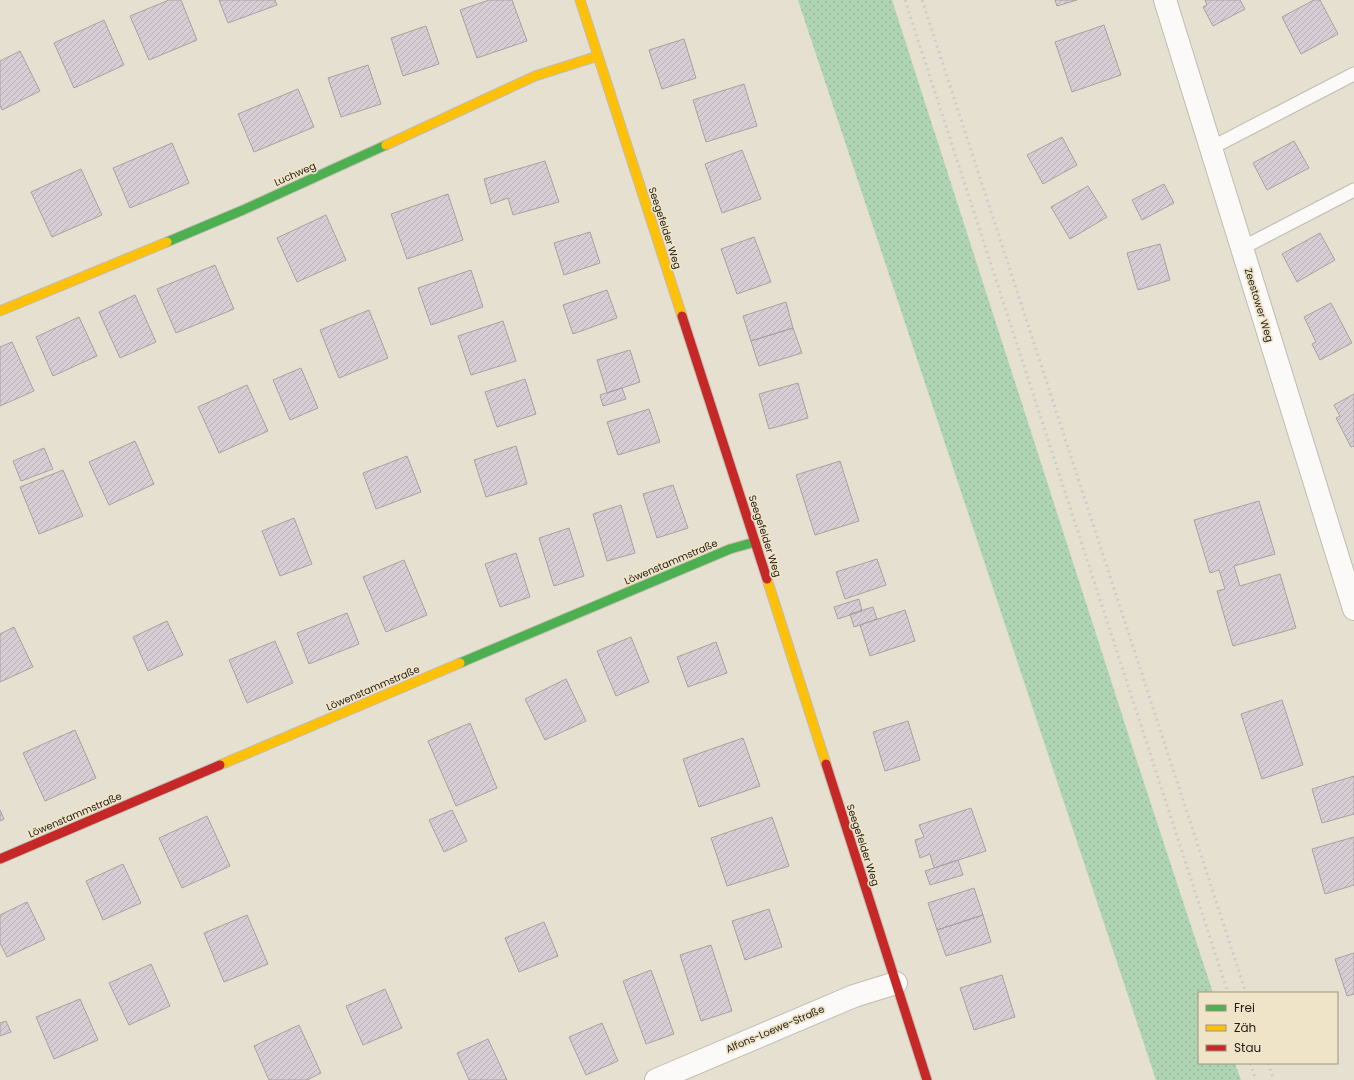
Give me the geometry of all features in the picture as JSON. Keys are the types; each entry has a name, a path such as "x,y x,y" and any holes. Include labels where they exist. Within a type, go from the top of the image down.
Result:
{"street":[{"name":"Seegefelder Weg","path":"580,0 927,1080"},
{"name":"Zeestower Weg","path":"1165,0 1354,610"},
{"name":"Luchweg","path":"0,311 243,210 535,76 598,56"},
{"name":"Löwenstammstraße","path":"0,859 672,573 730,549 755,542"},
{"name":"Alfons-Loewe-Straße","path":"656,1080 854,996 896,983"}],"lane":[{"path":"1211,148 1354,74"},
{"path":"1242,248 1354,190"}],"green space":[{"path":"798,0 892,0 1213,992 1198,992 1198,1064 1235,1064 1241,1080 1156,1080"}],"building":[{"path":"169,0 181,0 197,40 149,60 130,16"},
{"path":"219,0 275,0 277,5 228,23"},
{"path":"489,0 512,0 527,41 477,58 460,10"},
{"path":"1055,0 1077,0 1057,6"},
{"path":"1205,0 1240,0 1245,9 1213,26 1203,7 1207,5"},
{"path":"1314,0 1320,0 1338,34 1301,54 1282,17"},
{"path":"104,20 124,65 74,88 54,43"},
{"path":"1104,25 1121,75 1072,92 1055,42"},
{"path":"426,26 439,64 403,76 391,38"},
{"path":"684,39 696,78 662,89 649,50"},
{"path":"20,51 40,91 2,110 0,105 0,61"},
{"path":"368,65 381,104 341,117 328,78"},
{"path":"744,84 757,126 706,142 693,100"},
{"path":"298,89 314,127 254,152 238,114"},
{"path":"1062,137 1077,165 1043,184 1027,155"},
{"path":"1294,141 1309,168 1267,190 1253,163"},
{"path":"172,143 189,183 130,208 113,168"},
{"path":"742,150 761,199 722,213 705,164"},
{"path":"545,161 559,202 513,215 508,198 491,204 484,179"},
{"path":"81,169 102,215 52,237 31,192"},
{"path":"1164,184 1174,203 1142,220 1132,200"},
{"path":"1088,186 1107,217 1070,239 1051,207"},
{"path":"448,194 463,240 407,259 391,214"},
{"path":"326,215 346,260 297,282 277,238"},
{"path":"590,232 600,263 564,275 554,243"},
{"path":"1320,233 1335,260 1297,282 1282,254"},
{"path":"754,237 771,282 737,294 721,249"},
{"path":"1160,244 1170,280 1138,290 1127,253"},
{"path":"215,265 234,309 176,333 157,289"},
{"path":"471,270 483,307 431,325 418,288"},
{"path":"607,290 617,318 573,334 563,305"},
{"path":"135,295 156,342 120,358 99,312"},
{"path":"786,302 793,328 751,341 743,316"},
{"path":"1331,303 1352,343 1320,360 1312,344 1316,342 1304,317"},
{"path":"369,310 388,358 339,378 320,330"},
{"path":"79,317 97,356 53,376 36,337"},
{"path":"503,321 516,361 471,375 458,336"},
{"path":"793,328 802,353 759,366 751,341"},
{"path":"12,342 34,391 0,406 0,347"},
{"path":"630,350 640,382 607,393 597,360"},
{"path":"301,368 318,408 290,420 273,380"},
{"path":"525,379 536,414 497,427 485,392"},
{"path":"798,383 808,418 769,429 759,394"},
{"path":"247,385 268,431 219,453 198,407"},
{"path":"622,388 626,399 603,406 600,395"},
{"path":"1354,394 1354,446 1351,447 1336,418 1340,416 1334,405"},
{"path":"649,409 660,442 618,455 607,422"},
{"path":"135,441 154,484 109,505 89,462"},
{"path":"516,446 527,484 486,497 474,460"},
{"path":"44,448 53,469 21,481 13,461"},
{"path":"407,456 421,492 376,509 363,473"},
{"path":"840,461 859,521 815,535 796,475"},
{"path":"63,470 83,516 39,534 20,487"},
{"path":"673,485 688,528 657,538 643,494"},
{"path":"1259,501 1275,554 1234,566 1240,586 1280,574 1296,628 1233,646 1217,591 1225,589 1219,570 1210,573 1194,520"},
{"path":"621,505 635,553 607,561 593,514"},
{"path":"294,518 312,564 280,576 262,531"},
{"path":"569,528 584,576 554,586 539,538"},
{"path":"516,553 530,597 500,607 485,564"},
{"path":"877,559 886,585 845,599 836,572"},
{"path":"404,560 427,615 386,632 363,577"},
{"path":"859,599 862,611 838,619 834,607"},
{"path":"873,607 877,619 854,627 850,614"},
{"path":"905,610 915,641 870,656 860,625"},
{"path":"347,613 359,644 309,664 297,633"},
{"path":"167,621 183,655 148,671 133,637"},
{"path":"14,627 33,667 0,682 0,634"},
{"path":"631,637 649,682 616,696 597,651"},
{"path":"275,641 293,683 247,703 229,660"},
{"path":"716,642 727,673 688,687 677,657"},
{"path":"566,679 586,721 545,740 525,699"},
{"path":"1282,700 1303,765 1262,779 1241,714"},
{"path":"908,721 920,760 885,771 873,732"},
{"path":"470,723 497,788 456,806 428,741"},
{"path":"75,730 96,778 45,801 23,753"},
{"path":"743,738 760,786 699,807 683,759"},
{"path":"1354,776 1354,814 1322,823 1312,789"},
{"path":"971,808 986,851 934,868 930,854 920,858 915,840 924,837 919,825"},
{"path":"0,810 4,819 0,821"},
{"path":"452,810 467,841 444,852 429,820"},
{"path":"207,816 230,866 182,888 159,838"},
{"path":"772,817 789,866 727,886 711,838"},
{"path":"1354,837 1354,885 1325,894 1312,849"},
{"path":"958,860 963,875 930,885 925,871"},
{"path":"123,864 141,903 103,920 86,881"},
{"path":"974,888 983,915 937,930 928,903"},
{"path":"27,902 45,939 7,957 0,943 0,915"},
{"path":"769,909 782,947 745,960 732,921"},
{"path":"247,915 268,964 224,982 204,933"},
{"path":"983,915 991,942 946,956 937,930"},
{"path":"544,922 558,956 519,972 505,938"},
{"path":"711,945 732,1011 701,1021 680,955"},
{"path":"1354,953 1354,994 1347,996 1335,959"},
{"path":"151,964 170,1006 129,1025 109,983"},
{"path":"651,970 674,1034 646,1044 623,981"},
{"path":"1002,975 1015,1017 974,1030 960,988"},
{"path":"385,989 402,1028 363,1045 346,1006"},
{"path":"80,999 98,1040 54,1059 36,1017"},
{"path":"6,1021 11,1032 0,1036 0,1023"},
{"path":"602,1023 618,1061 586,1075 569,1037"},
{"path":"299,1025 321,1073 307,1080 269,1080 254,1046"},
{"path":"488,1039 507,1080 469,1080 457,1053"}],"railway":[{"path":"905,0 1228,992"},
{"path":"922,0 1246,992"},
{"path":"1250,1064 1256,1080"},
{"path":"1268,1064 1274,1080"}],"traffic: fast":[{"path":"167,242 243,210 386,145"},
{"path":"460,663 730,549 755,542"}],"traffic: slow":[{"path":"580,0 682,316"},
{"path":"386,145 535,76 598,56"},
{"path":"0,311 167,242"},
{"path":"767,579 826,764"},
{"path":"220,765 460,663"}],"traffic: jam":[{"path":"682,316 767,579"},
{"path":"826,764 927,1080"},
{"path":"0,859 220,765"}]}
